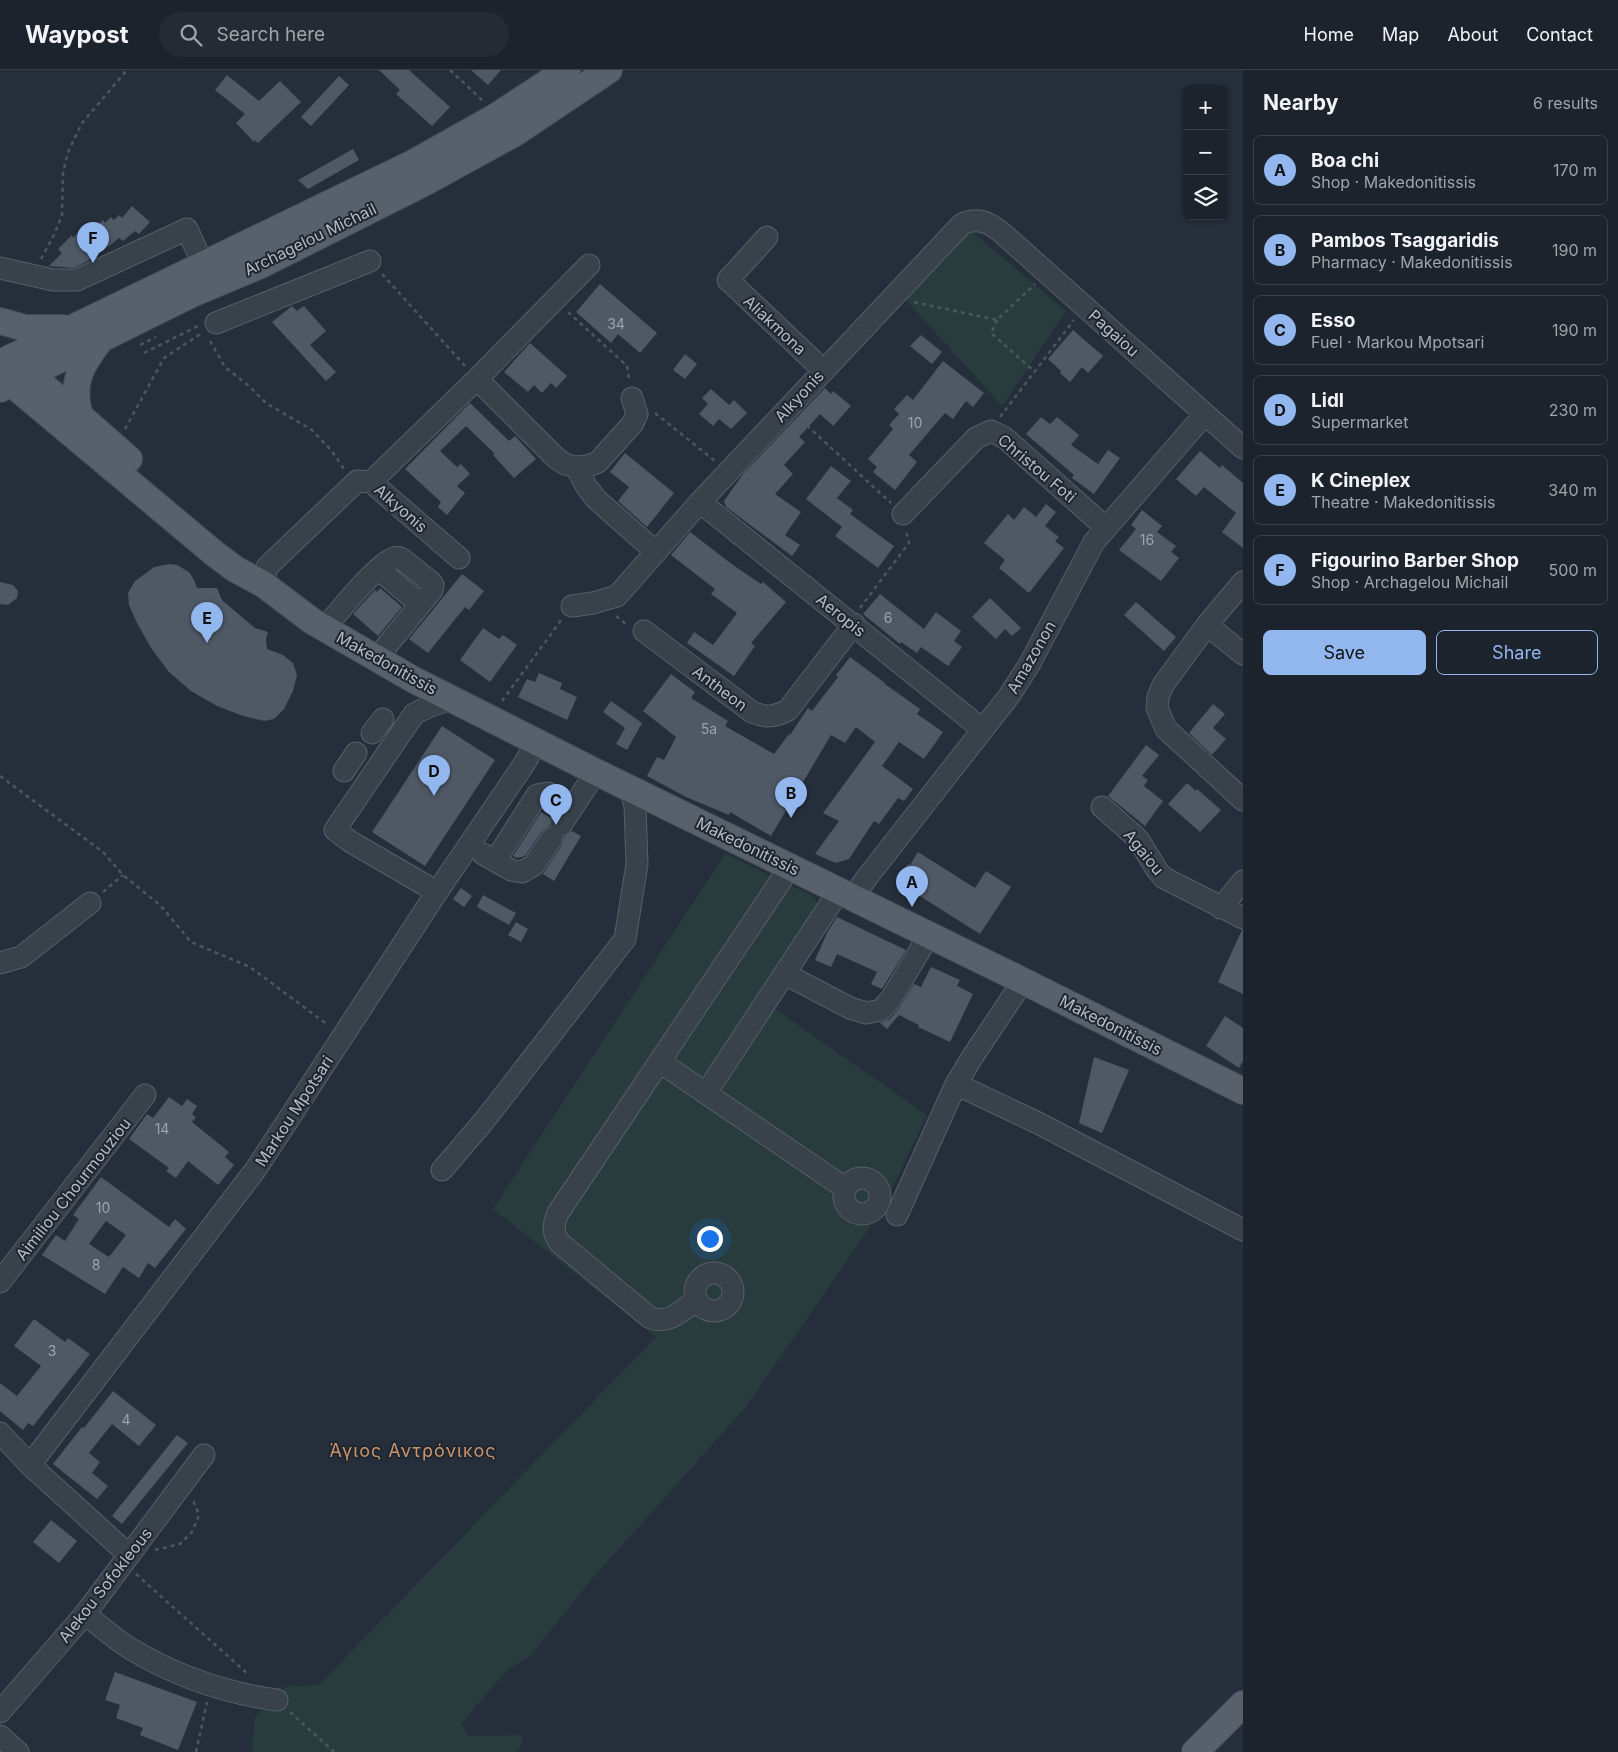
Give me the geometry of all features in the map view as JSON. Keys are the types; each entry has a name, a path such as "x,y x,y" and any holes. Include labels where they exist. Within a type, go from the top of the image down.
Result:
{"main road":[{"name":"Archagelou Michail","path":"7,370 71,328 413,163 498,115 567,70"},
{"name":"Archagelou Michail","path":"7,370 101,339 192,294 261,265 424,184 515,133 609,70"},
{"path":"0,321 24,328 71,328"},
{"path":"80,416 76,396 77,380 86,360 101,339"},
{"name":"Makedonitissis","path":"7,370 80,416 241,559 263,584"},
{"name":"Makedonitissis","path":"7,370 215,554 263,584 325,628 376,659 596,772 1243,1091"},
{"path":"1195,1752 1243,1704"}],"street":[{"name":"Alkyonis","path":"607,600 617,596 627,586 700,502 962,224 971,220 982,221"},
{"name":"Pagaiou","path":"982,221 1001,232 1243,448"},
{"path":"0,268 32,276 65,281 77,280 187,229 203,264"},
{"name":"Aliakmona","path":"767,237 728,280 823,370"},
{"path":"208,326 370,261"},
{"name":"Alkyonis","path":"459,558 371,482 477,379 589,265"},
{"path":"477,379 556,458 565,464 576,467 588,466 598,462 634,423 637,414 632,398"},
{"name":"Amazonon","path":"706,1093 784,974 846,895 866,880 1009,696 1029,665 1094,542 1205,414"},
{"name":"Christou Foti","path":"903,514 976,438 991,431 1005,438 1106,527"},
{"path":"576,467 586,486 596,499 656,552"},
{"path":"263,584 266,566 357,481 371,482"},
{"name":"Aeropis","path":"700,502 982,729"},
{"path":"325,628 378,569 420,604 376,659"},
{"path":"1243,582 1207,625 1163,685 1158,697 1157,708 1166,729 1243,800"},
{"path":"572,606 607,600"},
{"name":"Antheon","path":"644,631 752,712 770,717 780,715 788,710 852,623"},
{"path":"1207,625 1243,654"},
{"path":"414,680 416,699 414,714"},
{"path":"438,892 351,842 335,830 414,714 428,706 451,699"},
{"name":"Markou Mpotsari","path":"30,1465 256,1169 537,742"},
{"path":"344,771 356,753"},
{"path":"470,846 517,872 526,871 537,861 596,772"},
{"path":"442,1170 484,1121 625,939 637,864 635,806 630,788"},
{"path":"496,861 537,795 548,792 574,806"},
{"name":"Agaiou","path":"1102,807 1138,840 1164,878 1243,918"},
{"path":"484,824 509,838"},
{"path":"696,1300 669,1319 658,1320 648,1317 560,1243 553,1232 558,1213 790,867"},
{"path":"1221,908 1243,881"},
{"path":"0,963 21,958 90,903"},
{"path":"784,974 850,1008 866,1013 881,1010 891,999 929,935"},
{"path":"897,1215 956,1084 1023,981"},
{"path":"660,1062 845,1188"},
{"path":"956,1084 1038,1123 1243,1230"},
{"name":"Aimiliou Chourmouziou","path":"0,1282 145,1095"},
{"path":"0,1433 126,1559"},
{"name":"Alekou Sofokleous","path":"0,1712 85,1614 204,1455"},
{"path":"85,1614 130,1648 184,1676 210,1686 248,1696 277,1700"},
{"path":"0,1736 18,1752"}],"path":[{"path":"32,276 62,216 63,173 68,152 82,123 127,70"},
{"path":"450,70 498,115"},
{"path":"370,261 477,379"},
{"path":"1034,372 991,333 997,320 1045,271"},
{"path":"555,300 627,366 632,398 663,418 728,472"},
{"path":"890,300 906,300 997,320"},
{"path":"991,431 997,420 1084,306"},
{"path":"144,353 208,326"},
{"path":"116,447 164,358 208,326"},
{"path":"208,326 211,344 225,367 250,386 266,403 312,430 331,450 344,469 357,478 371,482"},
{"path":"140,345 161,334"},
{"path":"788,408 903,514 909,543 852,623"},
{"path":"607,600 609,610 631,628 644,631"},
{"path":"488,718 572,606"},
{"path":"0,776 103,852 123,875 161,906 191,942 250,967 343,1036"},
{"path":"90,903 123,875"},
{"path":"126,1559 180,1544 192,1532 199,1515 195,1501 177,1491"},
{"path":"126,1559 255,1681"},
{"path":"196,1752 210,1686"},
{"path":"277,1700 334,1752"}],"green space":[{"path":"971,231 1066,311 1002,406 906,300"},
{"path":"725,854 811,895 817,902 817,907 762,1000 927,1115 881,1211 746,1407 591,1580 529,1657 507,1670 461,1724 468,1736 523,1735 520,1748 514,1752 252,1752 255,1717 287,1686 319,1685 656,1337 493,1209"}],"building":[{"path":"379,70 409,70 450,107 432,126 396,94 400,90"},
{"path":"471,70 501,70 488,85"},
{"path":"227,75 259,101 280,81 301,102 258,143 255,140 254,142 236,123 245,114 215,90"},
{"path":"339,76 349,85 311,126 301,117"},
{"path":"353,149 359,160 308,189 298,180"},
{"path":"132,206 150,222 139,234 135,231 123,241 119,238 108,247 105,244 88,261 74,268 49,266 62,253 58,249 72,235 73,238 79,231 81,233 88,227 89,229 95,222 98,225 103,220 105,223 111,217 114,220 119,215 122,218"},
{"path":"600,284 657,333 640,353 618,334 611,343 576,312"},
{"path":"292,306 297,311 304,306 326,331 310,345 336,372 326,381 272,322"},
{"path":"1073,330 1103,356 1088,373 1082,367 1070,382 1048,359"},
{"path":"921,335 942,352 932,364 910,346"},
{"path":"530,343 567,376 556,388 551,383 542,393 534,385 528,392 504,372"},
{"path":"685,354 697,364 685,379 673,370"},
{"path":"943,361 984,393 973,407 966,401 953,419 945,413 909,455 917,462 895,490 873,472 877,467 868,459 893,429 889,425 899,414 894,409 907,395 913,400"},
{"path":"825,388 831,394 833,391 851,406 833,426 820,414 799,437 805,442 784,465 793,474 775,494 801,512 785,535 800,545 792,556 726,507 724,501 743,474"},
{"path":"711,389 729,405 734,400 747,413 731,429 719,419 713,426 699,414 708,404 702,398"},
{"path":"470,403 509,441 515,436 536,459 514,478 493,455 495,454 466,426 440,451 457,467 461,464 470,474 457,486 465,493 447,515 438,507 441,502 405,469"},
{"path":"1041,417 1050,424 1057,417 1079,435 1071,445 1098,464 1108,450 1120,458 1094,494 1072,478 1074,475 1026,434"},
{"path":"1200,451 1220,468 1222,465 1243,483 1243,548 1222,532 1236,513 1204,487 1196,496 1176,479"},
{"path":"625,453 674,493 647,527 618,501 629,487 610,472"},
{"path":"831,466 851,481 837,498 853,510 850,514 894,546 878,568 835,536 842,527 806,499"},
{"path":"1046,504 1056,512 1045,526 1059,537 1055,541 1064,548 1029,593 999,568 1005,560 984,543 1008,514 1014,520 1024,507 1036,517"},
{"path":"1142,510 1162,526 1157,532 1176,546 1171,552 1179,558 1161,581 1119,550 1136,529 1131,525"},
{"path":"690,532 733,565 761,584 763,582 786,602 751,643 755,646 734,676 687,643 694,632 713,645 737,613 711,594 715,589 671,555"},
{"path":"170,564 177,565 189,572 197,588 217,588 222,600 255,628 268,632 266,639 267,649 283,655 293,663 297,675 293,691 284,709 274,719 264,721 243,716 217,706 191,691 169,672 151,648 129,605 128,593 135,581 154,567"},
{"path":"462,574 484,591 469,610 465,607 428,653 409,639"},
{"path":"0,582 13,585 18,591 17,598 8,605 0,604"},
{"path":"380,588 402,607 378,636 353,614 375,590 377,592"},
{"path":"880,594 924,629 936,612 961,631 954,641 962,647 948,666 921,647 917,653 901,642 900,644 863,614"},
{"path":"990,598 1021,628 1012,636 1005,629 996,639 972,617"},
{"path":"1136,602 1176,637 1164,651 1124,615"},
{"path":"483,628 499,639 503,635 517,645 490,682 460,660"},
{"path":"850,657 920,709 917,714 943,732 924,759 899,742 882,766 913,789 904,801 898,798 879,824 874,821 849,859 836,863 815,854 839,821 823,813 875,742 856,727 845,743 831,735 771,836 730,812 729,815 686,797 647,776 657,757 664,760 676,737 643,711 671,674 695,692 691,698 728,721 725,726 774,754 790,735 808,708 812,711 838,677 836,675"},
{"path":"539,673 562,683 560,689 577,697 567,720 518,697 527,679 535,682"},
{"path":"611,701 642,723 627,750 616,744 625,728 603,712"},
{"path":"1213,704 1225,714 1213,728 1226,739 1212,755 1189,733"},
{"path":"442,726 495,760 425,866 372,832"},
{"path":"1146,745 1159,755 1142,776 1148,780 1144,786 1163,801 1145,826 1108,796"},
{"path":"1187,783 1196,791 1197,789 1221,810 1200,832 1168,804"},
{"path":"541,812 551,818 549,826 542,831 525,856 517,858 513,856"},
{"path":"572,831 581,836 554,881 543,874 562,845 564,837"},
{"path":"918,852 975,888 986,871 1011,887 980,934 896,881"},
{"path":"461,888 472,896 464,907 453,899"},
{"path":"483,895 516,913 509,925 477,907"},
{"path":"837,917 906,950 882,989 871,984 877,972 837,954 831,967 815,960 828,931"},
{"path":"516,922 528,929 521,942 508,935"},
{"path":"1243,930 1243,994 1218,982"},
{"path":"931,967 960,980 957,986 973,994 950,1042 918,1027 919,1025 899,1015 887,1029 880,1023 890,1019 914,984 921,987"},
{"path":"1225,1016 1243,1028 1243,1061 1239,1068 1206,1046"},
{"path":"1094,1057 1129,1070 1102,1133 1079,1123"},
{"path":"169,1097 182,1106 187,1099 197,1106 192,1114 196,1117 192,1122 229,1152 225,1157 234,1165 218,1185 188,1161 176,1178 166,1171 169,1168 129,1139 147,1114 153,1118"},
{"path":"101,1177 169,1227 175,1219 186,1229 155,1268 148,1263 139,1278 123,1267 105,1294 42,1255 56,1235 65,1241 79,1219 73,1215","holes":["106,1221 126,1235 109,1257 89,1244"]},
{"path":"34,1319 65,1342 68,1338 90,1354 33,1426 28,1423 23,1430 0,1411 0,1383 17,1396 41,1366 14,1346"},
{"path":"113,1391 156,1425 139,1446 112,1424 89,1453 100,1462 92,1473 108,1486 97,1499 53,1464"},
{"path":"177,1435 188,1443 122,1524 112,1516"},
{"path":"51,1520 77,1541 59,1563 33,1542"},
{"path":"115,1672 197,1702 178,1750 140,1735 143,1728 116,1718 120,1705 105,1700"}],"place":[{"name":"Figourino Barber Shop","path":"93,263"},
{"name":"K Cineplex","path":"207,643"},
{"name":"Lidl","path":"434,796"},
{"name":"Pambos Tsaggaridis","path":"791,818"},
{"name":"Esso","path":"556,825"},
{"name":"Boa chi","path":"912,907"}],"district":[{"name":"Άγιος Αντρόνικος","path":"413,1450"}]}
